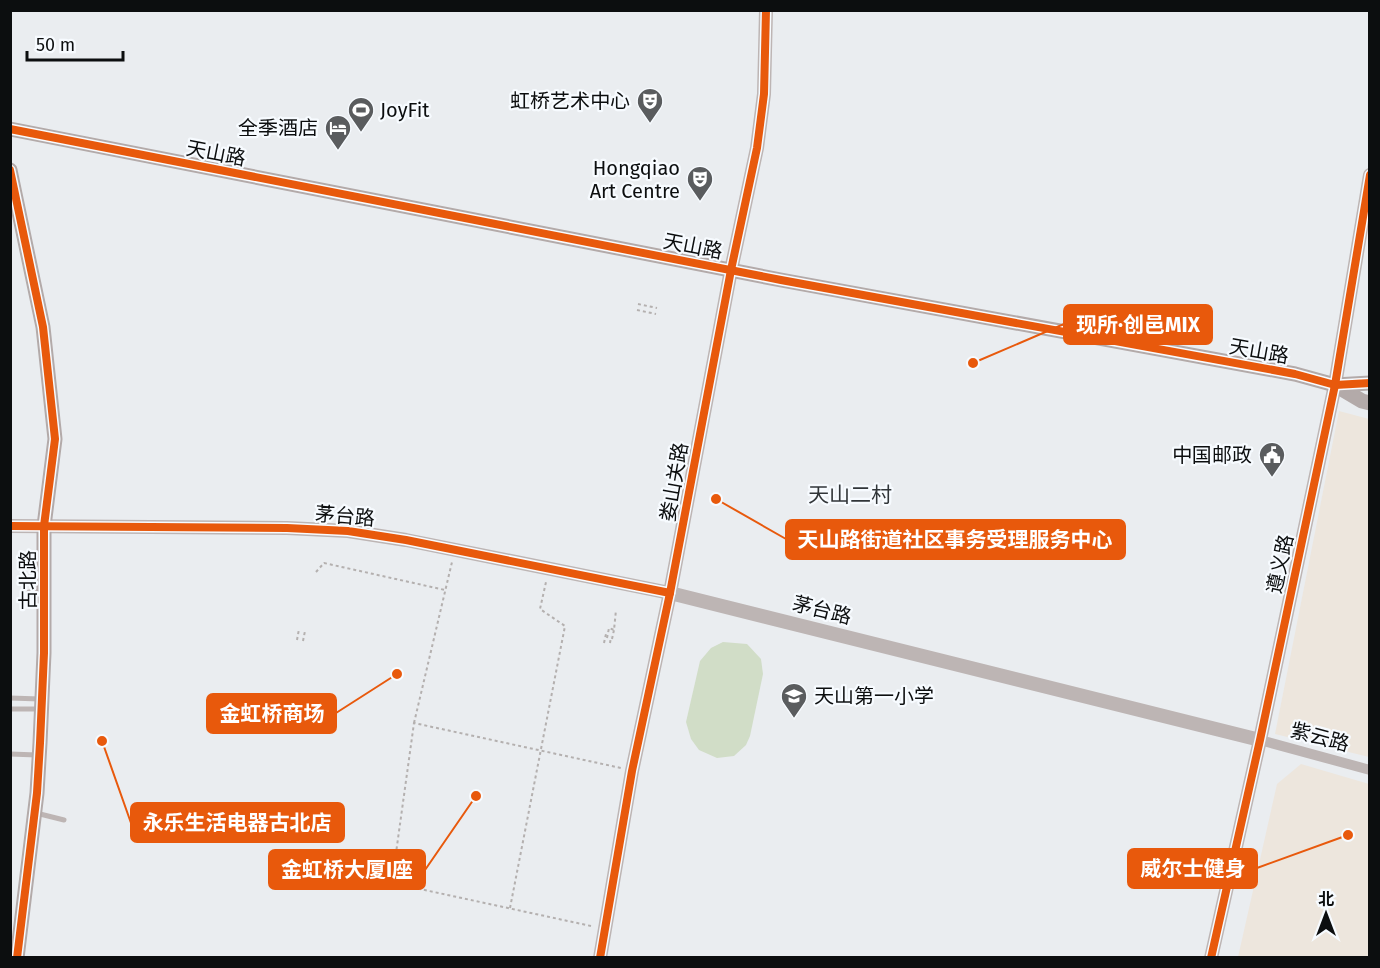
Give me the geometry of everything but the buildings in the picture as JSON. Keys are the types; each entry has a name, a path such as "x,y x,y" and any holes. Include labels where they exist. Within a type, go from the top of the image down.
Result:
{"main road":[{"name":"天山路","path":"10,129 731,270 1295,374 1335,385 1362,402 1370,403"},
{"name":"古北路","path":"10,170 43,327 55,439 37,591 41,704 39,754 17,957"},
{"name":"天山路","path":"1335,385 1370,383"}],"street":[{"name":"娄山关路","path":"600,957 632,771 670,593 731,270 757,148 764,94 766,10"},
{"name":"遵义路","path":"1211,957 1260,740 1335,385 1370,175"},
{"name":"茅台路","path":"10,526 287,528 348,531 406,540 670,593 1260,740"},
{"name":"紫云路","path":"1260,740 1370,770"}],"lane":[{"path":"10,698 41,704"},
{"path":"10,709 41,704"},
{"path":"10,754 39,754"},
{"path":"34,813 64,820"}],"path":[{"path":"638,304 657,308"},
{"path":"637,310 656,314"},
{"path":"454,550 414,723 396,853 420,889 606,930"},
{"path":"316,572 324,563 445,590"},
{"path":"510,908 565,626 540,609 549,568"},
{"path":"612,639 616,610"},
{"path":"604,643 609,628 614,630"},
{"path":"297,640 299,629"},
{"path":"303,641 305,631"},
{"path":"610,643 612,634"},
{"path":"414,723 632,771"}],"shaded area":[{"path":"1339,411 1369,419 1369,757 1275,734"},
{"path":"1301,764 1369,784 1369,957 1238,957 1277,784"}],"green space":[{"path":"723,642 747,644 761,659 763,674 746,745 734,756 717,758 699,750 691,739 686,722 700,661 711,648"}],"cycle path":[{"path":"600,958 632,771 670,593 731,270 757,148 764,94 766,10"},
{"path":"10,129 781,280 1295,374 1335,385 1370,383"},
{"path":"10,170 43,327 55,439 44,526 44,653 37,793 17,958"},
{"path":"1211,958 1335,385 1370,175"},
{"path":"10,526 287,528 348,531 406,540 670,593"}],"place":[{"name":"虹桥艺术中心","path":"650,124"},
{"name":"JoyFit","path":"361,133"},
{"name":"全季酒店","path":"338,151"},
{"name":"Hongqiao Art Centre","path":"700,202"},
{"name":"现所·创邑MIX","path":"973,363"},
{"name":"中国邮政","path":"1272,478"},
{"name":"天山路街道社区事务受理服务中心","path":"716,499"},
{"name":"金虹桥商场","path":"397,674"},
{"name":"天山第一小学","path":"794,719"},
{"name":"永乐生活电器古北店","path":"102,741"},
{"name":"金虹桥大厦I座","path":"476,796"},
{"name":"威尔士健身","path":"1348,835"}],"district":[{"name":"天山二村","path":"850,495"}]}
